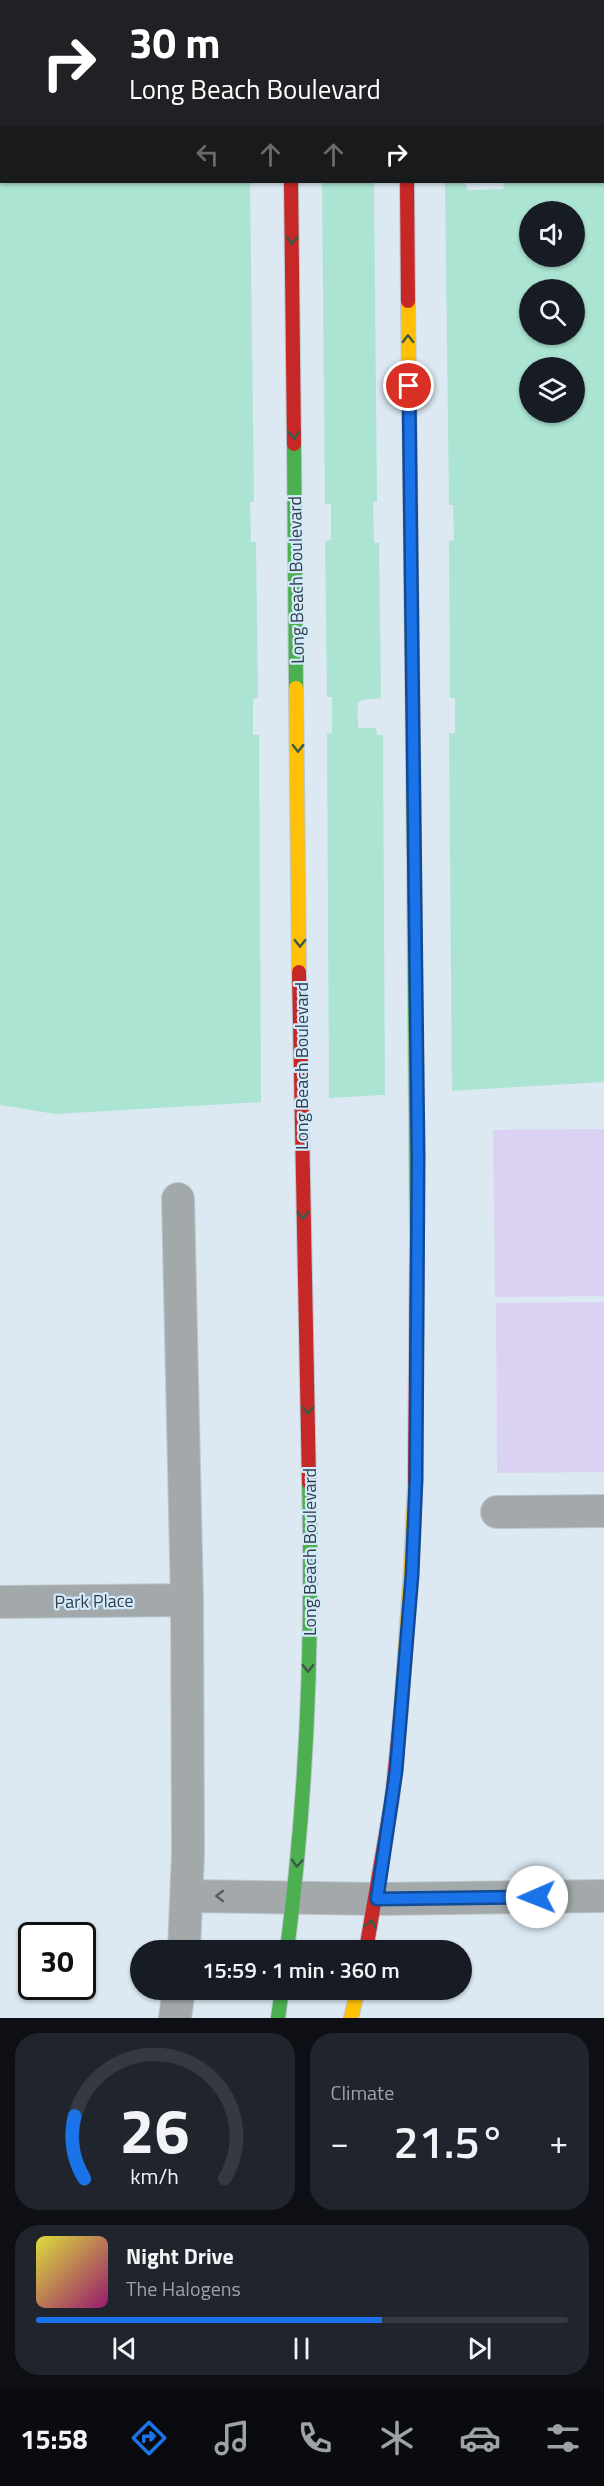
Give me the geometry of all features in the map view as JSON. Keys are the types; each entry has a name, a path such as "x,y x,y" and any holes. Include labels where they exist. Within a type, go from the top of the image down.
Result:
{"main road":[{"name":"Long Beach Boulevard","path":"288,1940 294,1897 308,1695 309,1470 301,1157 291,183"},
{"path":"368,1940 377,1899 396,1771 412,1575 416,1479 418,1157 407,183"},
{"path":"278,2018 280,2000"},
{"path":"351,2018 355,2000"}],"street":[{"path":"178,1199 187,1600 187,1896 185,1940"},
{"path":"497,1512 604,1511"},
{"name":"Park Place","path":"0,1602 187,1600"},
{"path":"187,1896 377,1899 604,1896"},
{"path":"175,2018 177,2000"}],"shaded area":[{"path":"0,183 465,183 468,190 504,189 503,183 604,183 604,1082 55,1114 0,1105"},
{"path":"604,1129 604,1296 495,1297 493,1130"},
{"path":"604,1302 604,1472 497,1473 496,1303"}],"pier":[{"path":"250,183 322,183 325,504 331,504 331,540 325,541 327,697 332,697 332,733 327,734 329,1101 261,1105 259,735 253,735 253,699 258,698 256,542 251,542 250,502 254,502"},
{"path":"374,183 445,183 449,505 453,505 454,540 449,541 450,698 455,698 455,733 449,733 452,1094 385,1098 383,735 377,735 376,728 358,728 357,717 358,703 363,700 381,698 379,543 374,543 373,502 377,502"}],"traffic: fast":[{"path":"294,444 296,688"},
{"path":"413,740 417,1237"},
{"path":"288,1940 304,1775 307,1717 310,1600 309,1483"},
{"path":"278,2018 280,2000"}],"traffic: slow":[{"path":"408,301 413,740"},
{"path":"296,688 299,972"},
{"path":"401,1710 415,1482"},
{"path":"351,2018 355,2000"}],"traffic: jam":[{"path":"291,183 294,444"},
{"path":"407,183 408,301"},
{"path":"299,972 309,1483"},
{"path":"415,1482 417,1237"},
{"path":"368,1940 392,1799 401,1710"}],"route":[{"path":"409,386 418,1157 416,1479 412,1575 396,1771 377,1899 537,1897"}]}
